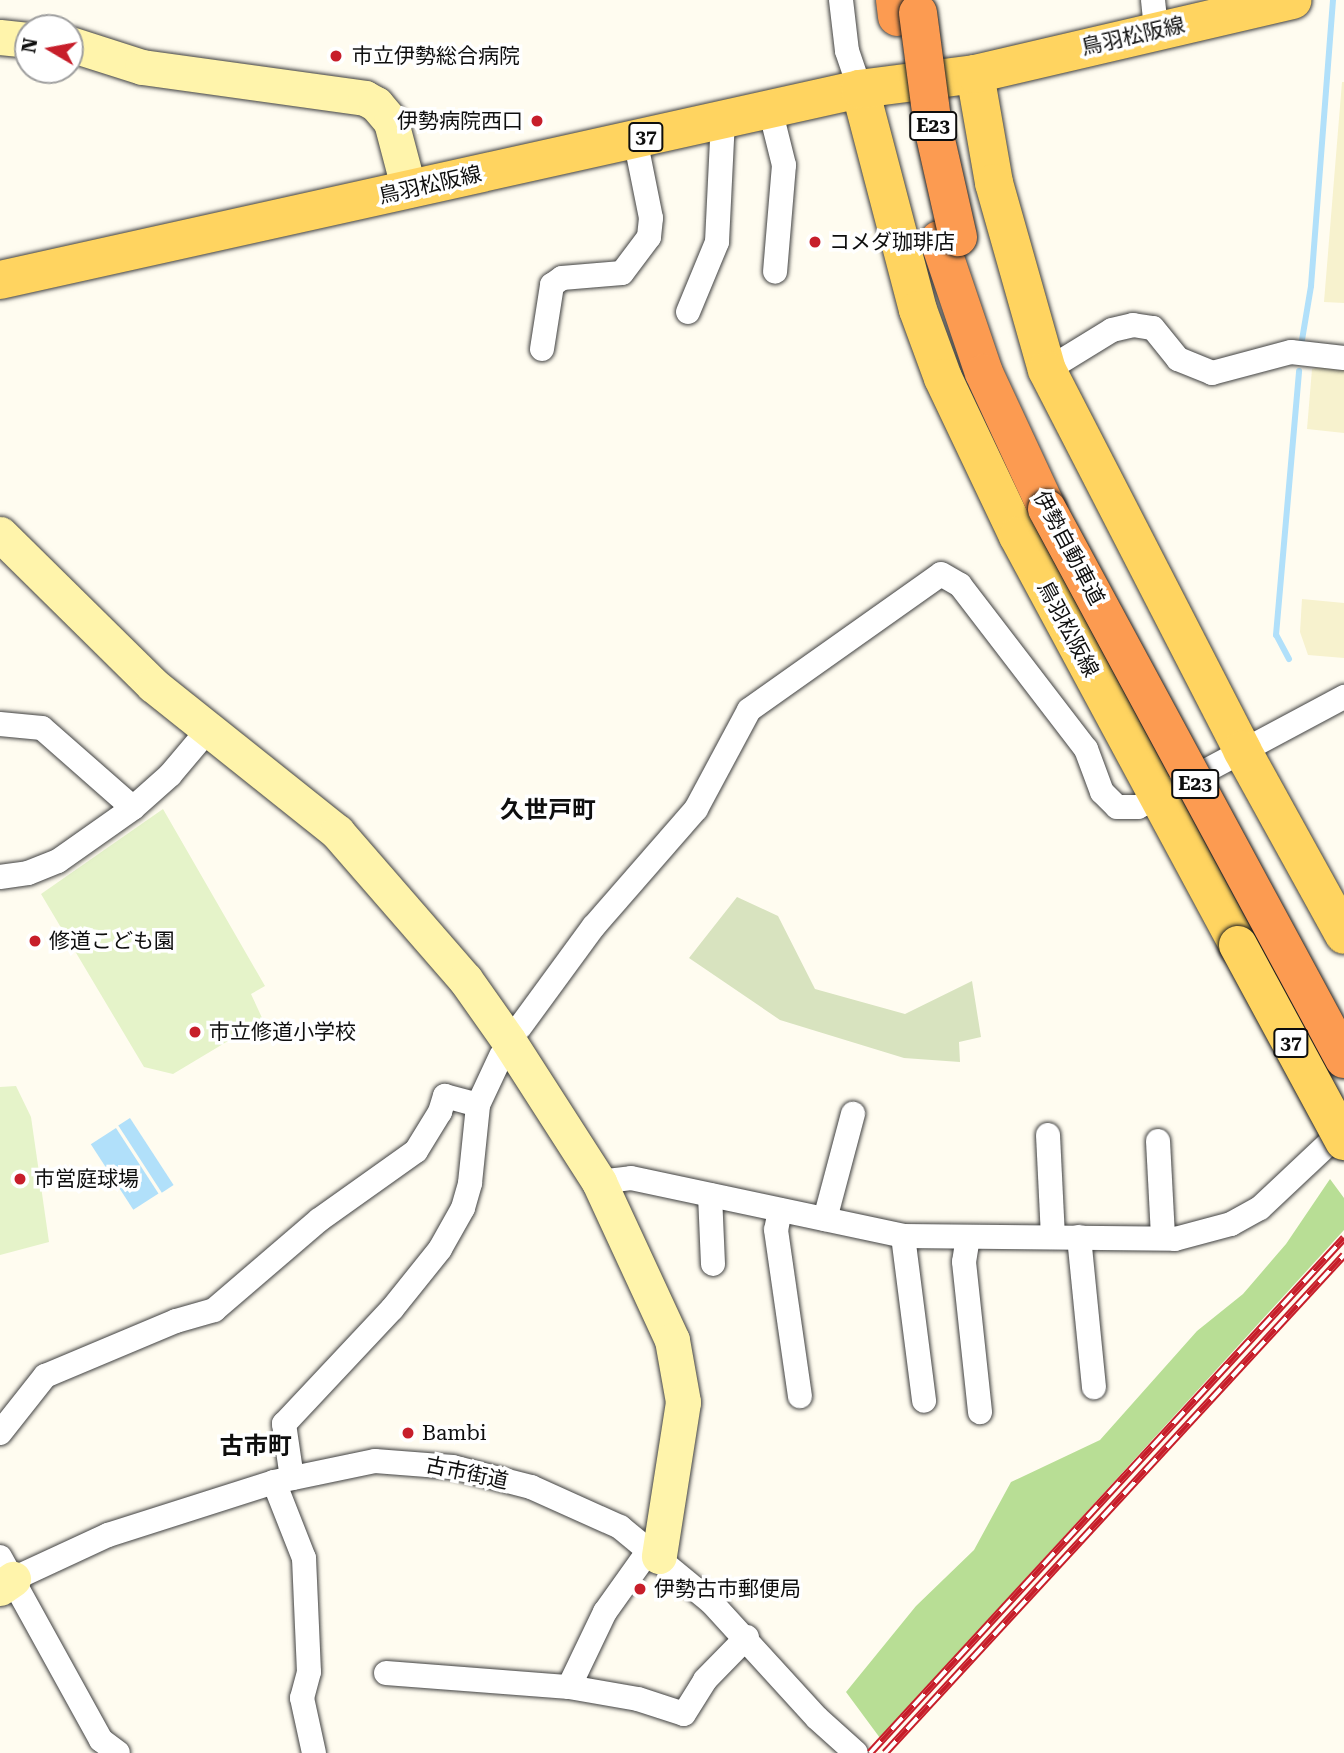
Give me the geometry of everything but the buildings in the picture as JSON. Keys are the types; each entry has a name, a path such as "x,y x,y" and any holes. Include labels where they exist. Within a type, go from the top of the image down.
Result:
{"highway":[{"name":"伊勢自動車道","path":"907,7 933,127 948,238 1002,366 1055,505 1344,1059"},
{"name":"伊勢自動車道","path":"1055,505 1344,1020"}],"main road":[{"name":"鳥羽松阪線","path":"0,280 860,89 975,74 1155,15 1292,0"},
{"path":"975,74 994,183 1047,370 1242,750 1344,935"},
{"name":"鳥羽松阪線","path":"860,89 918,310 943,378 1018,536 1344,1141"}],"street":[{"path":"841,0 847,51 860,89"},
{"path":"84,48 142,67 365,98 391,121 409,190"},
{"path":"770,109 784,165 775,272"},
{"path":"688,312 717,242 723,120"},
{"path":"542,349 552,285 562,278 622,272 649,237 650,218 635,139"},
{"path":"1047,370 1112,330 1133,325 1153,328 1178,359 1212,373 1291,352 1344,358"},
{"path":"0,534 153,685 337,832 376,872 465,979 599,1182 672,1340 682,1402 678,1447 654,1553 605,1612 569,1687"},
{"path":"520,1027 594,926 696,809 749,710 940,574 960,584 1086,750 1108,801 1127,809 1157,796 1344,697"},
{"path":"0,724 42,728 133,808"},
{"path":"0,877 45,868 133,808 170,775 208,731"},
{"path":"314,1753 302,1698 309,1672 304,1558 283,1480 284,1424 392,1309 440,1249 463,1208 470,1183 478,1105 501,1056"},
{"path":"0,1433 45,1376 176,1321 214,1310 319,1220 415,1151 440,1112 445,1096 478,1105"},
{"path":"825,1219 853,1114"},
{"path":"599,1182 631,1178 904,1236 1163,1238 1213,1230 1260,1208 1344,1129"},
{"path":"1048,1135 1053,1237"},
{"path":"1158,1141 1163,1238"},
{"path":"710,1195 713,1264"},
{"path":"780,1210 776,1230 800,1395"},
{"path":"904,1236 924,1401"},
{"path":"968,1237 964,1262 979,1412"},
{"path":"1079,1237 1094,1387"},
{"name":"古市街道","path":"4,1575 108,1535 283,1480 383,1461 453,1467 559,1497 620,1527 654,1553 747,1637 827,1727 856,1753"},
{"path":"4,1575 101,1740 118,1753"},
{"path":"386,1673 569,1687 627,1697 684,1714 705,1679 747,1637"}],"shaded area":[{"path":"1344,82 1344,303 1324,302"},
{"path":"1329,365 1344,367 1344,433 1307,429 1312,369"},
{"path":"1302,599 1344,603 1344,658 1308,655 1300,632"}],"green space":[{"path":"163,809 265,986 251,994 263,1020 173,1074 144,1067 41,894"},
{"path":"737,897 778,916 815,989 905,1014 972,981 981,1037 959,1042 960,1062 904,1058 780,1020 689,958"},
{"name":"市営庭球場","path":"16,1086 31,1117 49,1242 0,1255 0,1087"},
{"path":"1330,1179 1344,1198 1344,1230 880,1738 846,1692 916,1606 974,1550 1011,1482 1100,1440 1197,1331 1243,1294 1286,1244"}],"water":[{"path":"130,1118 174,1185 162,1193 118,1126"},
{"path":"116,1128 158,1193 133,1210 91,1144"}],"waterway":[{"path":"1302,340 1311,286 1333,0"},
{"path":"1289,659 1276,635 1299,371"}],"railway":[{"path":"870,1753 1344,1238"},
{"path":"885,1753 1344,1255"}],"place":[{"name":"市立伊勢総合病院","path":"336,56"},
{"name":"伊勢病院西口","path":"537,121"},
{"name":"コメダ珈琲店","path":"815,242"},
{"name":"修道こども園","path":"35,941"},
{"name":"市立修道小学校","path":"195,1032"},
{"name":"市営庭球場","path":"20,1179"},
{"name":"Bambi","path":"408,1433"},
{"name":"伊勢古市郵便局","path":"640,1589"}],"district":[{"name":"久世戸町","path":"548,811"},
{"name":"古市町","path":"256,1447"}]}
